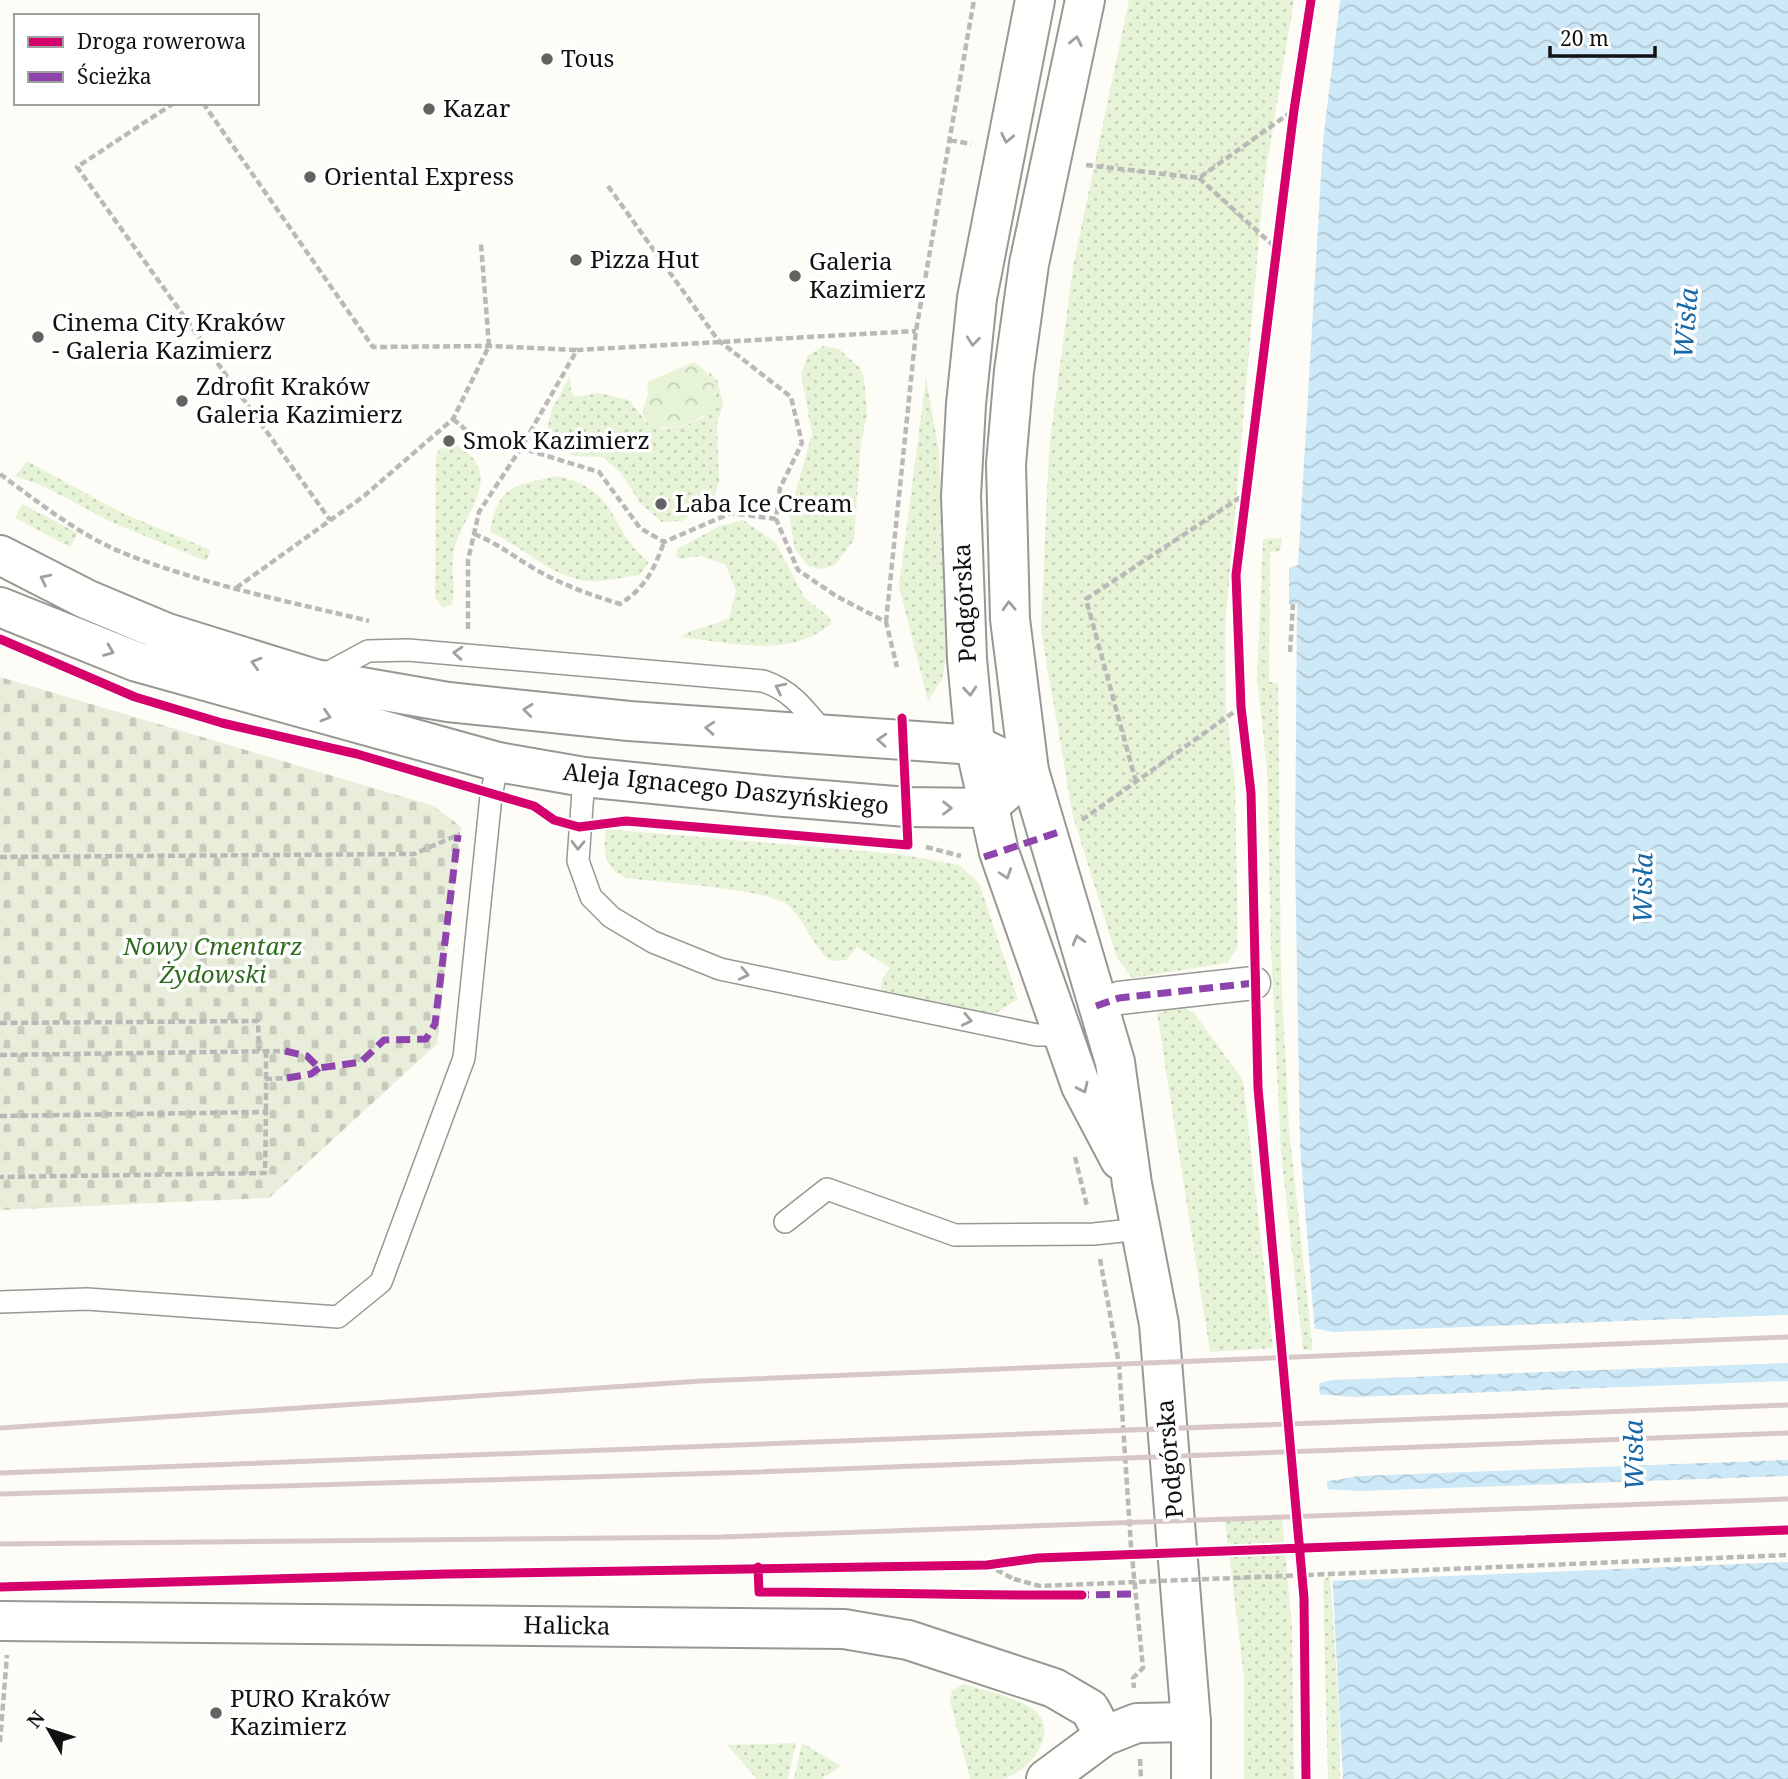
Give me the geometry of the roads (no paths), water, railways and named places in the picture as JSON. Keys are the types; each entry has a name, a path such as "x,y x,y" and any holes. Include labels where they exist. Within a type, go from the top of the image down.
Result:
{"street":[{"name":"Podgórska","path":"1035,0 977,298 966,404 962,557 975,745 999,852 1062,1035 1081,1086 1132,1184"},
{"name":"Podgórska","path":"1085,0 1029,264 1006,464 1010,619 1029,771 1096,1006 1115,1062 1132,1184 1159,1324 1191,1722 1191,1779"},
{"path":"0,555 86,599 167,633 315,679 448,702 629,721 975,745 1029,771 987,808"},
{"name":"Aleja Ignacego Daszyńskiego","path":"0,607 137,662 498,762 584,777 871,804 987,808"},
{"path":"1096,1006 1119,998 1254,983"},
{"name":"Halicka","path":"0,1621 844,1629 908,1640 1054,1688 1090,1709 1104,1736"},
{"path":"1046,1779 1104,1736 1138,1723 1191,1722"}],"lane":[{"path":"315,679 368,652 408,650 763,681 795,696 827,736"},
{"path":"0,1302 86,1299 338,1317 381,1282 464,1058 491,796 498,762"},
{"path":"584,777 578,861 592,897 611,917 653,942 720,969 1037,1035 1062,1035"},
{"path":"785,1222 827,1189 955,1235 1094,1234 1141,1229"}],"water":[{"name":"Wisła","path":"1340,0 1788,0 1788,1779 1343,1779 1328,1495 1300,1146 1295,852 1297,604 1289,604 1289,568 1298,565 1323,141"}],"railway":[{"path":"0,1428 701,1381 1788,1337"},
{"path":"0,1473 1788,1405"},
{"path":"0,1494 758,1472 1788,1433"},
{"path":"0,1544 722,1537 1788,1499"}],"place":[{"name":"Tous","path":"547,59"},
{"name":"Kazar","path":"429,109"},
{"name":"Oriental Express","path":"310,177"},
{"name":"Pizza Hut","path":"576,260"},
{"name":"Galeria Kazimierz","path":"795,276"},
{"name":"Cinema City Kraków - Galeria Kazimierz","path":"38,337"},
{"name":"Zdrofit Kraków Galeria Kazimierz","path":"182,401"},
{"name":"Smok Kazimierz","path":"449,441"},
{"name":"Laba Ice Cream","path":"661,504"},
{"name":"PURO Kraków Kazimierz","path":"216,1713"}],"park label":[{"name":"Nowy Cmentarz Żydowski","path":"213,961"}]}
